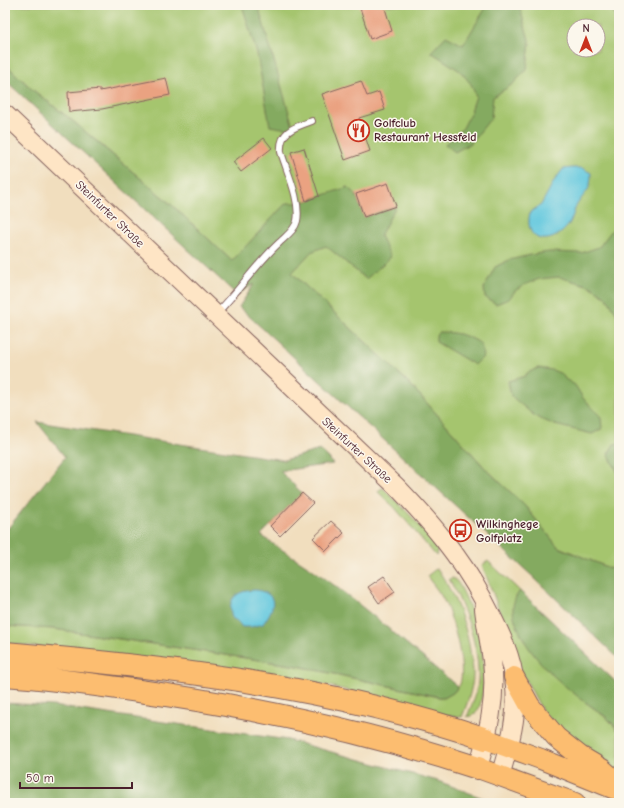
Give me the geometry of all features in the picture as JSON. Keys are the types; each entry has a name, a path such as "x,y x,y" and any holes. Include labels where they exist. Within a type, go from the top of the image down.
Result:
{"highway":[{"path":"5,653 127,664 204,674 300,690 374,706 460,730 486,739"},
{"path":"5,675 93,684 250,709 376,738 478,768"}],"main road":[{"name":"Steinfurter Straße","path":"5,114 386,477 416,507 456,555 474,581 493,616 501,634 514,677 516,710 509,748 500,776"},
{"name":"Steinfurter Straße","path":"478,768 486,739 492,705 494,680 482,598"},
{"path":"514,677 530,706 556,737 580,756 602,769 619,784"},
{"path":"486,739 541,759 619,791"},
{"path":"478,768 575,803"}],"lane":[{"path":"215,315 242,285 261,260 295,226 297,217 296,203 281,152 281,144 285,135 290,130 312,121"}],"green space":[{"path":"5,5 619,5 619,572 558,547 525,506 484,467 408,382 292,273 255,283 173,206 74,122 33,90 5,64"},
{"path":"242,5 258,5 294,130 270,126 257,54"},
{"path":"482,5 519,5 530,43 527,69 513,84 493,97 491,118 471,143 455,152 445,144 463,128 470,114 476,96 471,84 460,71 431,52 446,36 463,45 485,9"},
{"path":"611,5 619,5 619,30"},
{"path":"5,64 33,90 74,122 173,206 232,261 286,203 300,203 348,187 356,194 364,217 396,206 380,236 391,257 366,279 326,246 311,252 292,273 408,382 484,467 525,506 558,547 619,572 619,659 531,575 239,307 254,284 237,295 5,80"},
{"path":"619,221 619,319 605,296 590,286 559,277 539,279 524,285 515,291 509,299 496,304 485,297 484,288 495,267 509,260 535,254 549,252 581,253 599,247"},
{"path":"439,332 471,338 481,344 483,357 475,365 436,342 436,335"},
{"path":"538,368 552,370 562,374 565,379 575,385 583,398 601,417 602,429 592,434 555,425 536,417 511,396 508,381 525,376 527,373"},
{"path":"37,422 284,460 320,450 333,464 280,471 302,493 261,535 312,569 350,597 458,687 453,693 444,698 298,666 54,629 5,626 5,532 65,457"},
{"path":"619,443 619,475 608,454 614,444"},
{"path":"382,488 420,526 438,551 436,556 395,508 378,492"},
{"path":"488,561 520,591 516,597 573,692 609,720 619,732 619,773 595,759 544,714 518,665 482,565"},
{"path":"437,568 455,599 463,621 467,633 473,667 473,681 462,717 446,715 293,678 5,643 5,626 54,629 298,666 444,698 455,691 459,686 461,666 458,642 448,609 440,594 427,576"},
{"path":"453,578 460,586 470,608 478,633 483,658 484,684 482,696 478,710 471,716 467,717 474,700 478,682 477,655 466,616 449,579"},
{"path":"520,591 619,685 619,732 604,716 556,678 530,650 518,628 513,613 513,604"},
{"path":"5,703 53,706 288,740 438,781 496,803 5,803"}],"water":[{"path":"582,168 591,173 588,190 576,206 566,228 552,238 539,238 530,230 530,212 541,205 554,181 563,169"},
{"path":"257,590 265,592 272,599 273,604 270,613 263,624 251,627 242,627 232,618 232,600 239,593 244,591"}],"building":[{"path":"359,5 384,5 392,31 370,39"},
{"path":"166,78 170,95 102,109 69,112 68,92 100,89 100,91"},
{"path":"361,81 367,96 379,92 385,110 359,118 370,151 345,160 322,94"},
{"path":"264,138 272,148 241,172 233,162"},
{"path":"304,148 319,196 306,201 291,152"},
{"path":"388,183 396,206 364,217 356,194"},
{"path":"302,493 313,503 280,536 270,526"},
{"path":"331,521 344,533 326,551 313,538"},
{"path":"384,576 395,592 379,603 368,587"}],"place":[{"name":"Golfclub Restaurant Hessfeld","path":"359,130"},
{"name":"Wilkinghege Golfplatz","path":"460,531"}]}
